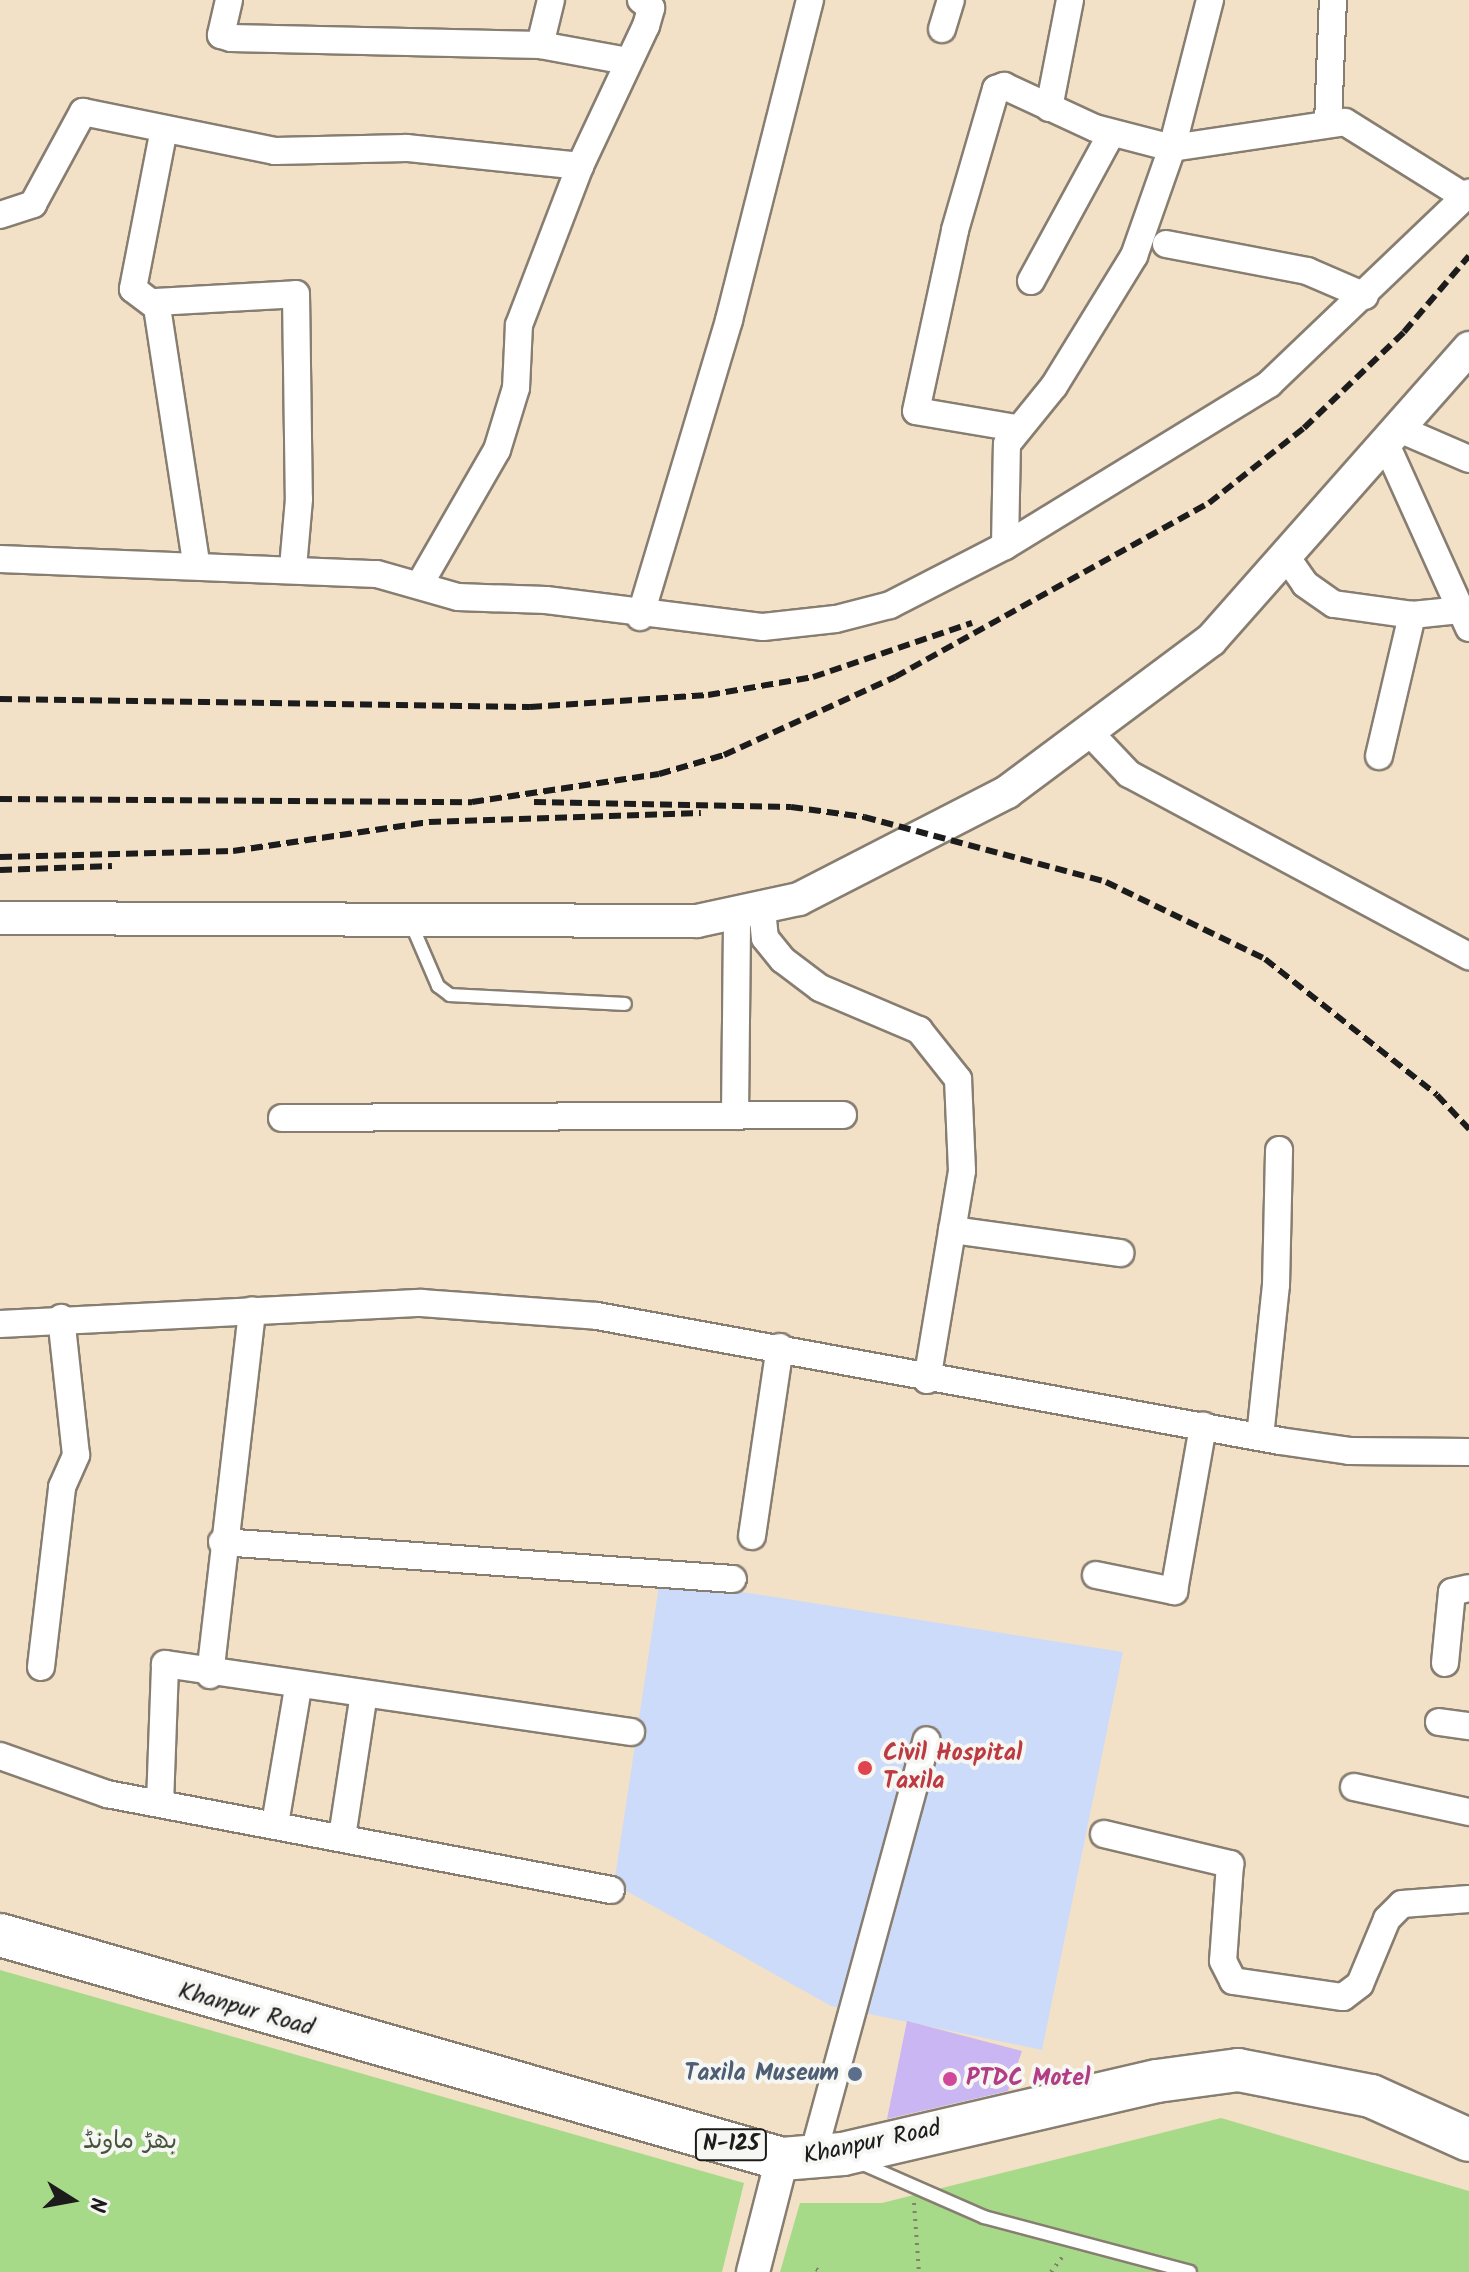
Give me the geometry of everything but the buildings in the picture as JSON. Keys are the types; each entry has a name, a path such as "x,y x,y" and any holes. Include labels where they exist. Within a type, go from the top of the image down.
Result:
{"highway":[{"name":"Khanpur Road","path":"0,1935 812,2157 1157,2081 1238,2070 1371,2096 1469,2140"}],"street":[{"path":"229,0 221,35 231,38 540,45 627,61"},
{"path":"540,45 551,0"},
{"path":"421,582 497,450 516,388 519,325 580,166 651,8 641,0"},
{"path":"640,617 771,167 810,0"},
{"path":"942,29 951,0"},
{"path":"1049,108 1070,0"},
{"path":"1005,546 1002,464 1016,428 1054,386 1114,293 1172,148 1210,0"},
{"path":"1328,123 1333,0"},
{"path":"0,559 293,567 421,582 458,597 546,600 640,617 763,627 836,619 890,605 1005,546 1269,384 1365,296 1467,195 1356,124 1328,123 1172,148 1111,134 1004,86 996,89 955,230 916,411 1016,428"},
{"path":"0,215 33,204 83,112 275,151 407,148 580,166"},
{"path":"164,129 133,289 155,302 296,294 293,567"},
{"path":"1031,281 1111,134"},
{"path":"1166,244 1307,271 1365,296"},
{"path":"155,302 196,562"},
{"path":"0,918 409,919 750,913 932,835 1007,792 1211,640 1469,348"},
{"path":"1391,435 1469,459"},
{"path":"1285,555 1319,597 1412,615 1464,619 1391,435"},
{"path":"1379,756 1412,615"},
{"path":"1089,732 1129,774 1469,956"},
{"path":"735,1116 750,913"},
{"path":"750,913 783,960 820,988 919,1030 958,1079 962,1171 927,1380"},
{"path":"282,1118 843,1115"},
{"path":"1260,1437 1276,1285 1279,1150"},
{"path":"952,1230 1120,1253"},
{"path":"0,1324 61,1318 435,1304 597,1316 780,1347 927,1380 1349,1451 1469,1452"},
{"path":"210,1675 222,1542 252,1310"},
{"path":"41,1667 62,1487 76,1455 61,1318"},
{"path":"752,1536 780,1347"},
{"path":"1096,1575 1174,1591 1203,1426"},
{"path":"222,1542 733,1579"},
{"path":"1445,1663 1452,1592 1469,1588"},
{"path":"160,1803 165,1664 210,1675 363,1699 631,1732"},
{"path":"275,1824 298,1688"},
{"path":"342,1837 363,1699"},
{"path":"1439,1722 1469,1726"},
{"path":"753,2272 812,2157 927,1740"},
{"path":"0,1756 107,1794 611,1890"},
{"path":"1354,1787 1469,1812"},
{"path":"1104,1834 1230,1864 1223,1961 1233,1981 1343,1997 1360,1984 1387,1919 1402,1904 1469,1899"}],"lane":[{"path":"409,919 438,986 450,995 625,1004"},
{"path":"812,2157 914,2189 984,2217 1190,2272"}],"path":[{"path":"914,2189 919,2272"}],"shaded area":[{"name":"Civil Hospital Taxila","path":"660,1579 1123,1652 1042,2050 831,2006 614,1884"}],"green space":[{"name":"بھڑ ماونڈ","path":"0,1970 744,2183 722,2272 0,2272"},
{"path":"1221,2118 1469,2191 1469,2272 780,2272 800,2203 882,2203"}],"railway":[{"path":"0,799 472,802 659,774 724,755 895,677 1209,503 1304,428 1404,332 1469,256"},
{"path":"0,699 530,707 708,695 813,677 972,623"},
{"path":"534,802 791,807 864,817 1106,882 1265,959 1437,1095 1469,1129"},
{"path":"0,857 233,851 429,822 701,813"},
{"path":"0,870 112,866"}],"place":[{"name":"Civil Hospital Taxila","path":"865,1768"},
{"name":"Taxila Museum","path":"855,2074"},
{"name":"PTDC Motel","path":"950,2079"}]}
